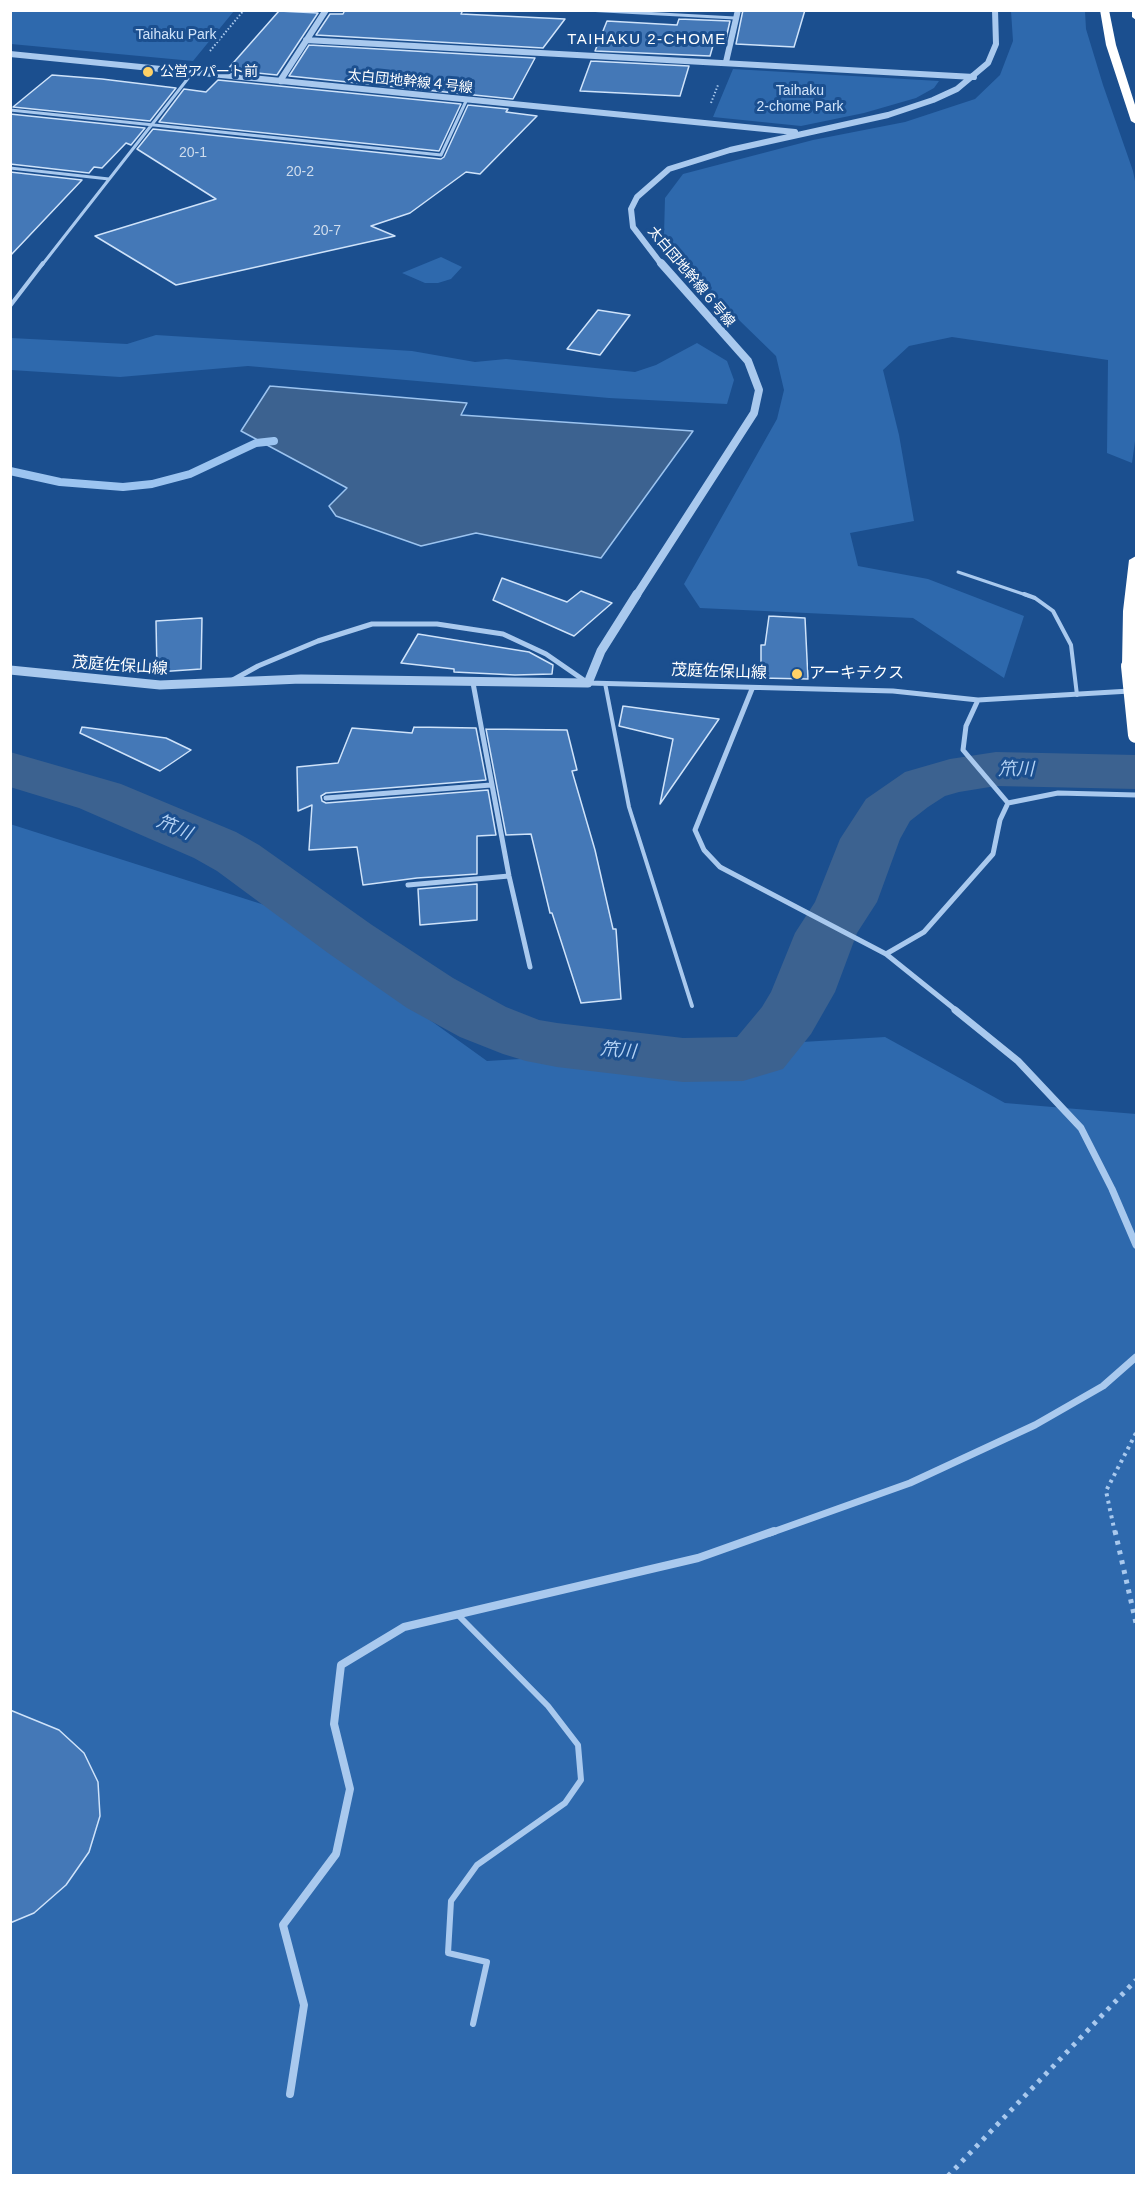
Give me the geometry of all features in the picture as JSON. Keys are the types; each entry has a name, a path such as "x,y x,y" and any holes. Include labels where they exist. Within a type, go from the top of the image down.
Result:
{"highway":[{"path":"1104,10 1111,45 1137,121"},
{"path":"1136,10 1137,17"},
{"path":"1137,560 1130,611 1129,666 1137,735"}],"street":[{"path":"280,81 326,10"},
{"path":"586,10 735,18"},
{"path":"726,62 738,10"},
{"name":"太白団地幹線６号線","path":"588,683 601,651 754,413 759,390 748,362 645,245 633,227 631,209 637,197 669,169 730,150 888,115 933,100 974,77 988,63 996,44 995,10"},
{"path":"306,40 974,77"},
{"name":"太白団地幹線４号線","path":"10,54 807,133"},
{"path":"10,306 193,72"},
{"path":"10,110 441,155 467,99"},
{"path":"10,168 109,179"},
{"name":"茂庭佐保山線","path":"227,683 258,666 318,641 372,624 426,624 503,634 546,654 588,683"},
{"name":"茂庭佐保山線","path":"10,670 160,685 301,679 605,683 701,685 752,689 893,691 978,700 1137,690"},
{"path":"473,683 509,876 530,967"},
{"path":"752,689 694,831 704,850 720,867 886,954 1018,1061 1081,1128 1137,1245"},
{"path":"978,700 966,726 963,750 1007,802"},
{"path":"326,798 491,785"},
{"path":"1007,802 1058,793 1137,795"},
{"path":"886,954 924,932 993,854 1000,820 1007,802"},
{"path":"408,885 509,876"},
{"path":"290,2094 304,2006 283,1925 336,1854 350,1789 334,1724 341,1665 405,1627 698,1558 910,1483 1035,1425 1103,1386 1137,1357"}],"lane":[{"path":"958,572 1035,598 1053,611 1071,645 1077,695"},
{"path":"605,683 629,807 692,1006"},
{"path":"458,1615 548,1706 578,1745 582,1780 565,1803 477,1865 451,1901 448,1953 487,1962 473,2024"}],"path":[{"path":"193,72 244,10"},
{"path":"703,123 726,62"},
{"path":"1137,1433 1106,1491 1137,1623"},
{"path":"948,2175 1137,1980"}],"green space":[{"name":"Taihaku Park","path":"10,11 234,11 193,61 11,44"},
{"path":"1011,11 1085,11 1086,29 1133,171 1136,186 1136,434 1132,463 1107,453 1108,360 952,337 909,346 883,370 899,435 914,521 850,533 858,566 928,579 1024,616 1004,678 913,618 700,608 684,584 777,419 784,390 776,356 703,285 664,235 665,198 683,174 813,140 905,122 975,99 1000,75 1013,41"},
{"name":"Taihaku 2-chome Park","path":"733,69 939,81 934,88 916,98 864,113 801,126 713,117"},
{"path":"441,257 462,267 451,279 438,283 425,283 402,273"},
{"path":"156,335 412,351 475,362 506,359 635,372 656,365 697,343 727,361 734,380 727,404 609,398 248,366 120,377 11,370 11,338 127,344"},
{"path":"10,824 274,908 487,1061 885,1037 1005,1103 1136,1114 1136,2175 11,2175"}],"shaded area":[{"path":"270,386 467,403 461,415 693,431 601,558 476,533 421,546 336,516 329,506 347,488 241,431"}],"building":[{"path":"345,10 463,10 461,14 565,19 543,48 316,35 330,14 343,14"},
{"path":"743,10 805,10 794,47 736,44"},
{"path":"279,11 318,13 277,75 227,70"},
{"path":"679,19 730,21 725,43 714,42 710,56 595,51 607,21 677,25"},
{"path":"309,45 535,58 513,99 289,76"},
{"path":"591,61 689,66 680,96 580,91"},
{"path":"52,75 176,88 150,121 13,107"},
{"path":"218,80 461,104 439,151 159,122 184,89 206,92"},
{"path":"468,105 508,109 506,112 537,116 480,174 466,172 410,213 371,226 395,236 176,285 95,236 216,199 137,149 153,129 441,159"},
{"path":"10,114 145,128 131,145 126,143 102,168 94,167 89,173 10,164"},
{"path":"10,172 82,180 10,256"},
{"path":"598,310 630,315 600,355 567,349"},
{"path":"502,578 567,602 581,591 612,603 574,636 493,600"},
{"path":"769,616 805,618 808,679 761,678 761,645 765,645"},
{"path":"202,618 201,669 157,672 156,621"},
{"path":"418,634 529,652 553,665 552,674 454,672 454,669 401,663"},
{"path":"623,706 719,719 660,804 673,739 619,726"},
{"path":"82,727 166,738 191,750 160,771 80,733"},
{"path":"414,727 476,728 486,780 326,793 321,796 322,801 326,803 488,790 496,835 477,836 477,874 363,885 357,847 309,850 312,805 298,811 297,767 338,763 352,728 412,733"},
{"path":"486,729 567,730 577,770 572,771 595,850 613,929 616,929 621,999 581,1003 552,913 550,913 531,834 506,835"},
{"path":"477,884 477,920 420,925 418,889"},
{"path":"10,1710 59,1730 84,1753 98,1782 100,1816 89,1852 66,1885 34,1913 10,1923"}],"waterway":[{"path":"10,471 60,482 123,487 152,484 190,474 256,443 274,441"},
{"name":"笊川","path":"10,769 100,796 215,845 238,858 350,939 430,993 483,1022 526,1039 557,1045 683,1060 725,1061 743,1059 760,1053 788,1019 803,992 826,933 846,902 870,839 887,811 907,795 925,784 950,776 996,769 1136,772"}],"place":[{"name":"公営アパート前","path":"148,72"},
{"name":"アーキテクス","path":"797,674"}],"district":[{"name":"TAIHAKU 2-CHOME","path":"647,40"}]}
